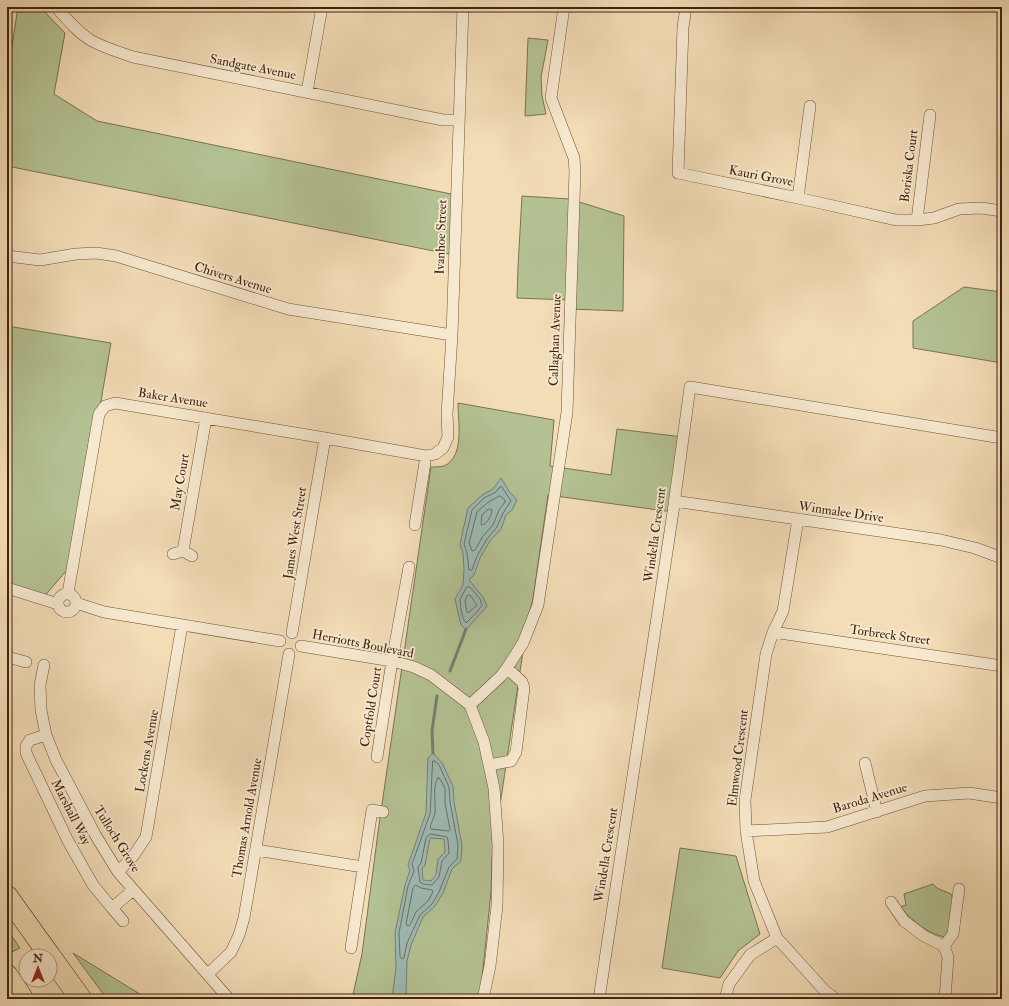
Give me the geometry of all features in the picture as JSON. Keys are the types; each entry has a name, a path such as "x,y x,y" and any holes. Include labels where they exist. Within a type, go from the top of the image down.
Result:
{"highway":[{"path":"7,896 44,948"},
{"path":"58,967 80,999"},
{"path":"7,975 23,999"}],"street":[{"name":"Sandgate Avenue","path":"56,7 74,27 92,41 133,57 443,120 459,120"},
{"path":"307,92 322,7"},
{"name":"Ivanhoe Street","path":"426,456 436,454 443,448 448,437 463,7"},
{"name":"Callaghan Avenue","path":"470,705 501,676 507,668 523,643 538,605 567,412 574,158 552,98 564,7"},
{"name":"Kauri Grove","path":"686,7 683,27 678,173 896,220 934,218 960,209 981,208 1002,211"},
{"path":"798,198 810,106"},
{"name":"Boriska Court","path":"917,220 930,115"},
{"name":"Chivers Avenue","path":"7,256 40,260 76,254 96,253 116,256 288,309 452,335"},
{"name":"Windella Crescent","path":"599,999 690,387 1002,438"},
{"name":"Baker Avenue","path":"68,593 99,414 105,406 115,403 426,456"},
{"name":"May Court","path":"183,554 206,418"},
{"name":"James West Street","path":"292,633 325,438"},
{"path":"416,524 426,456"},
{"name":"Winmalee Drive","path":"674,501 941,540 975,548 1002,558"},
{"name":"Elmwood Crescent","path":"798,519 783,611 773,632 766,654 745,800 746,831 754,881 777,938 825,991 836,999"},
{"name":"Coptfold Court","path":"377,757 409,567"},
{"path":"8,592 58,604"},
{"path":"68,593 73,596 76,603 74,609 69,612 63,611 58,607 60,596 68,593"},
{"path":"76,603 104,612 280,642"},
{"name":"Lockens Avenue","path":"118,872 134,855 146,837 182,625"},
{"name":"Torbreck Street","path":"773,632 1002,666"},
{"path":"292,633 299,638 301,646 297,652 289,654 281,648 280,642 284,635 292,633"},
{"name":"Herriotts Boulevard","path":"301,646 414,667 431,675 470,705"},
{"name":"Thomas Arnold Avenue","path":"208,974 231,952 239,935 244,918 289,654"},
{"path":"8,660 26,662"},
{"name":"Tulloch Grove","path":"44,665 40,685 41,710 46,734 60,767 96,836 118,872 229,999"},
{"path":"489,765 511,761 516,752 524,688 522,682 507,668"},
{"path":"470,705 484,742 494,788 498,845 497,906 490,966 483,999"},
{"name":"Marshall Way","path":"46,734 30,740 26,746 26,753 68,840 94,885 123,921"},
{"path":"864,763 877,812"},
{"name":"Baroda Avenue","path":"746,831 826,827 925,796 969,793 1002,798"},
{"path":"351,948 372,810 383,812"},
{"path":"256,850 363,867"},
{"path":"944,946 953,934 959,889"},
{"path":"112,908 133,890"},
{"path":"891,902 904,921 924,936 944,946 948,957 945,999"},
{"path":"725,999 729,984 750,955 777,938"}],"green space":[{"path":"18,7 40,7 65,33 54,94 97,121 456,195 454,255 7,166 7,78"},
{"path":"528,38 548,40 541,77 542,96 546,114 525,116"},
{"path":"522,196 570,199 624,216 623,311 570,309 570,300 517,298"},
{"path":"964,287 1002,292 1002,363 913,348 913,321"},
{"path":"7,326 111,343 73,563 42,599 7,588"},
{"path":"458,403 554,420 550,466 611,475 617,429 683,437 673,512 548,495 492,859 491,892 481,988 478,999 352,999 362,954 379,825 431,467 444,466 451,461 455,455 459,438"},
{"path":"680,848 736,856 760,934 738,951 720,978 662,968"},
{"path":"933,884 937,888 951,894 953,900 949,932 945,937 927,930 902,910 902,906 906,905 904,894"},
{"path":"7,929 20,948 12,952 7,944"},
{"path":"73,953 148,999 107,999"}],"water":[{"path":"501,478 517,500 512,510 506,515 501,529 490,541 480,558 474,575 469,580 483,597 487,606 466,630 461,625 455,599 463,585 463,554 460,544 468,508 482,495 493,489"},
{"path":"433,753 442,763 453,786 454,802 462,845 461,861 452,869 443,893 435,906 423,917 411,945 407,961 407,999 392,999 396,968 395,933 405,885 410,870 408,865 426,813 428,758","holes":["430,838 444,839 445,852 438,859 436,875 431,881 423,880 422,868 425,866"]}],"waterway":[{"path":"450,671 466,629"},
{"path":"433,753 432,731 437,696"}]}
